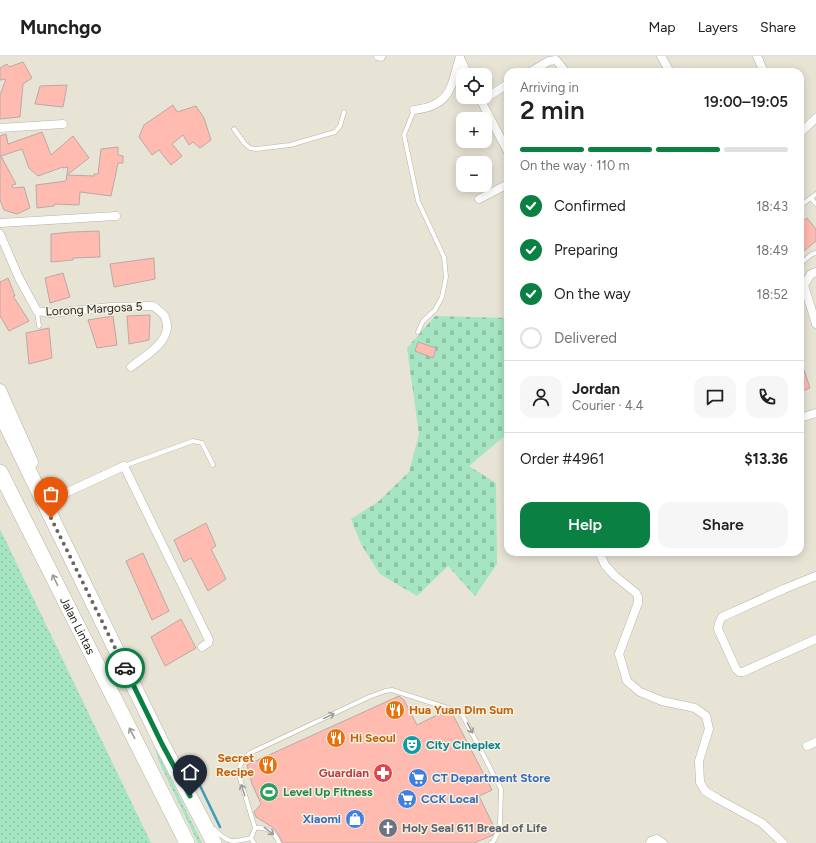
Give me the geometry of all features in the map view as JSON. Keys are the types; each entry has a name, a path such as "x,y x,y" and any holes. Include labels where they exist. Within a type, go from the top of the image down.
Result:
{"highway":[{"name":"Jalan Lintas","path":"0,412 162,744 214,843"},
{"name":"Jalan Lintas","path":"1,474 187,843"},
{"path":"157,782 147,752 148,746 154,742 162,744"}],"main road":[{"name":"Jalan Lintas","path":"0,390 36,473 43,501"}],"street":[{"path":"661,56 668,68"},
{"path":"757,56 762,68"},
{"path":"460,57 465,68"},
{"path":"414,110 428,108 444,100 451,87 460,57"},
{"path":"537,68 549,61 556,60 563,68"},
{"path":"492,93 504,86"},
{"path":"483,104 504,144"},
{"path":"804,129 816,118"},
{"path":"0,128 63,124"},
{"path":"479,199 504,186"},
{"path":"0,222 116,216"},
{"name":"Lorong Margosa 5","path":"0,234 19,278 37,311 51,314 111,307 153,306 165,316 168,330 159,346 131,367"},
{"path":"816,272 811,274 804,285 816,324"},
{"path":"804,417 816,413"},
{"path":"43,501 124,466 209,640 208,643 202,647"},
{"path":"601,556 605,566 636,593 638,597 638,603 619,654 627,681 640,692 662,701 695,708 706,716 709,729 699,761 700,782 705,790 718,799 762,823 783,843"},
{"path":"816,576 722,617 718,629 736,669 740,672 744,672 816,639"},
{"path":"807,746 816,742"},
{"path":"650,843 657,839 663,843"}],"lane":[{"path":"414,110 404,135 418,201 444,257 446,277 442,297 435,310 423,322 418,332"},
{"path":"234,129 245,144 250,148 256,149 290,145 335,132 340,126 344,112"},
{"path":"804,203 816,194"},
{"path":"811,198 816,204"},
{"path":"804,261 812,254 816,253"},
{"path":"37,311 39,326"},
{"path":"124,466 193,441 202,443 213,465"},
{"path":"251,838 255,828 238,772 239,765 250,753 369,697 392,690 458,711 464,716 501,789 500,825 498,832 491,843"},
{"path":"198,811 224,841 232,843 251,838"},
{"path":"255,828 264,827 271,832 280,843"},
{"path":"251,838 254,843"}],"green space":[{"path":"435,316 504,318 504,436 469,466 496,483 497,564 475,596 448,566 417,596 380,574 361,544 351,519 379,501 409,472 419,434 407,348"},
{"path":"0,529 151,843 0,843"},
{"path":"155,749 202,843 198,843 160,764"}],"building":[{"path":"23,62 32,78 23,84 20,117 0,119 0,95 6,79 0,80 0,68 7,64 9,67"},
{"path":"67,85 63,107 35,104 40,86"},
{"path":"173,105 177,112 196,106 204,118 211,140 200,148 193,142 189,145 183,135 172,144 182,156 171,165 159,150 152,155 139,137 144,125"},
{"path":"42,132 51,155 73,136 89,158 67,175 94,176 94,174 98,174 101,149 118,147 118,155 123,156 123,163 118,163 111,196 80,192 79,205 55,204 54,206 37,208 36,185 66,181 68,167 63,167 38,176 29,168 22,149 1,156 16,184 12,185 13,188 24,187 30,208 17,214 4,210 0,200 0,136 6,134 8,144"},
{"path":"807,218 816,229 816,241 804,251 804,220"},
{"path":"99,231 100,257 73,258 73,260 51,262 51,234"},
{"path":"154,258 155,279 114,287 110,264"},
{"path":"63,273 70,297 50,303 45,278"},
{"path":"8,278 15,296 13,296 29,321 9,331 0,316 0,282"},
{"path":"150,315 149,340 129,344 127,316"},
{"path":"113,316 117,345 97,348 88,320"},
{"path":"49,328 52,358 29,364 26,333"},
{"path":"418,342 436,348 433,358 415,351"},
{"path":"804,370 810,388 804,390"},
{"path":"206,523 216,546 211,549 226,579 208,591 191,558 184,562 174,540"},
{"path":"143,553 169,611 152,620 126,561"},
{"path":"181,619 196,648 165,666 151,637"},
{"path":"399,696 404,700 417,725 443,712 453,715 492,790 479,796 495,829 493,835 474,843 283,843 277,832 272,827 256,817 254,812 261,804 252,784 247,765"}],"waterway":[{"path":"192,769 220,827"}],"way so far":[{"path":"51,518 125,668"}],"place":[{"name":"Hua Yuan Dim Sum","path":"395,710"},
{"name":"Hi Seoul","path":"336,738"},
{"name":"City Cineplex","path":"412,745"},
{"name":"Secret Recipe","path":"268,765"},
{"name":"Guardian","path":"383,773"},
{"name":"CT Department Store","path":"418,778"},
{"name":"Level Up Fitness","path":"269,792"},
{"name":"CCK Local","path":"407,799"},
{"name":"Xiaomi","path":"355,819"},
{"name":"Holy Seal 611 Bread of Life","path":"388,828"}],"route":[{"path":"125,668 162,744 190,796"}]}
